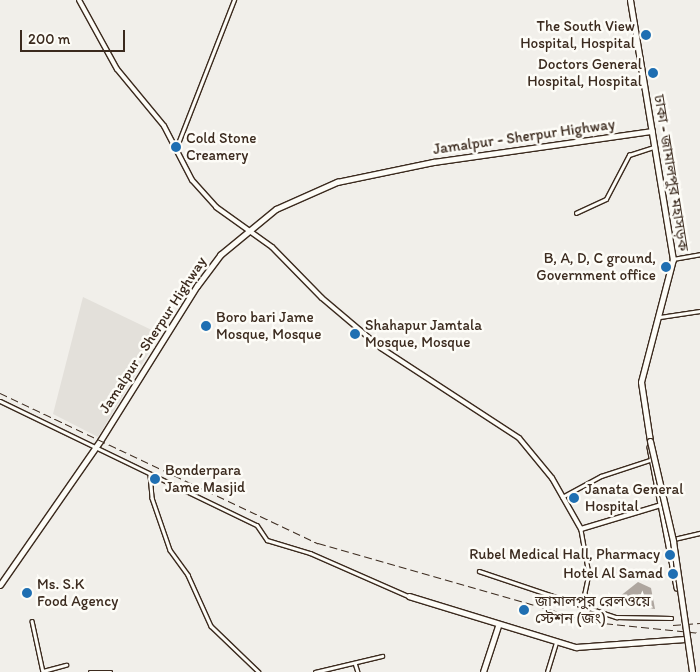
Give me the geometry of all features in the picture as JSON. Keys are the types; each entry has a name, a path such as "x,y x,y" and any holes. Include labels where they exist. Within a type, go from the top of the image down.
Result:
{"highway":[{"name":"ঢাকা - জামালপুর মহাসড়ক","path":"630,0 673,259 660,317 641,382 650,441 673,541 691,672"}],"main road":[{"path":"79,0 118,69 177,146 192,180 216,207 247,229 381,348 519,438 562,497 581,529 661,505"},
{"name":"Jamalpur - Sherpur Highway","path":"0,585 97,446 197,286 247,229 305,193 337,182 434,162 652,131"},
{"path":"650,441 650,460 670,540 691,672"},
{"path":"409,596 498,626 556,642 588,648 685,638"},
{"path":"483,672 498,626"}],"street":[{"path":"177,146 234,0"},
{"path":"576,213 606,199 629,155 655,146"},
{"path":"673,259 700,254"},
{"path":"660,317 700,311"},
{"path":"0,401 97,446 150,474 257,525 267,540 310,553 409,596"},
{"path":"562,497 601,476 650,460"},
{"path":"150,474 152,498 170,550 188,575 211,626 259,672"},
{"path":"581,529 589,574 582,607"},
{"path":"670,540 700,533"},
{"path":"479,572 616,617 671,618"},
{"path":"32,621 43,671 66,665"},
{"path":"546,672 556,642"},
{"path":"316,672 382,656"},
{"path":"355,663 358,672"},
{"path":"90,672 111,672"}],"shaded area":[{"path":"83,297 160,334 98,437 53,414"},
{"path":"638,582 651,588 655,609 618,604 619,597"}],"railway":[{"path":"0,393 318,543 593,622 700,633"},
{"path":"673,625 700,623"}],"place":[{"name":"The South View Hospital, Hospital","path":"646,35"},
{"name":"Doctors General Hospital, Hospital","path":"653,73"},
{"name":"Cold Stone Creamery","path":"176,147"},
{"name":"B, A, D, C ground, Government office","path":"666,267"},
{"name":"Boro bari Jame Mosque, Mosque","path":"206,326"},
{"name":"Shahapur Jamtala Mosque, Mosque","path":"355,334"},
{"name":"Bonderpara Jame Masjid","path":"155,479"},
{"name":"Janata General Hospital","path":"574,498"},
{"name":"Rubel Medical Hall, Pharmacy","path":"670,555"},
{"name":"Hotel Al Samad","path":"673,574"},
{"name":"Ms. S.K Food Agency","path":"27,593"},
{"name":"জামালপুর রেলওয়ে স্টেশন (জং)","path":"524,610"}]}
